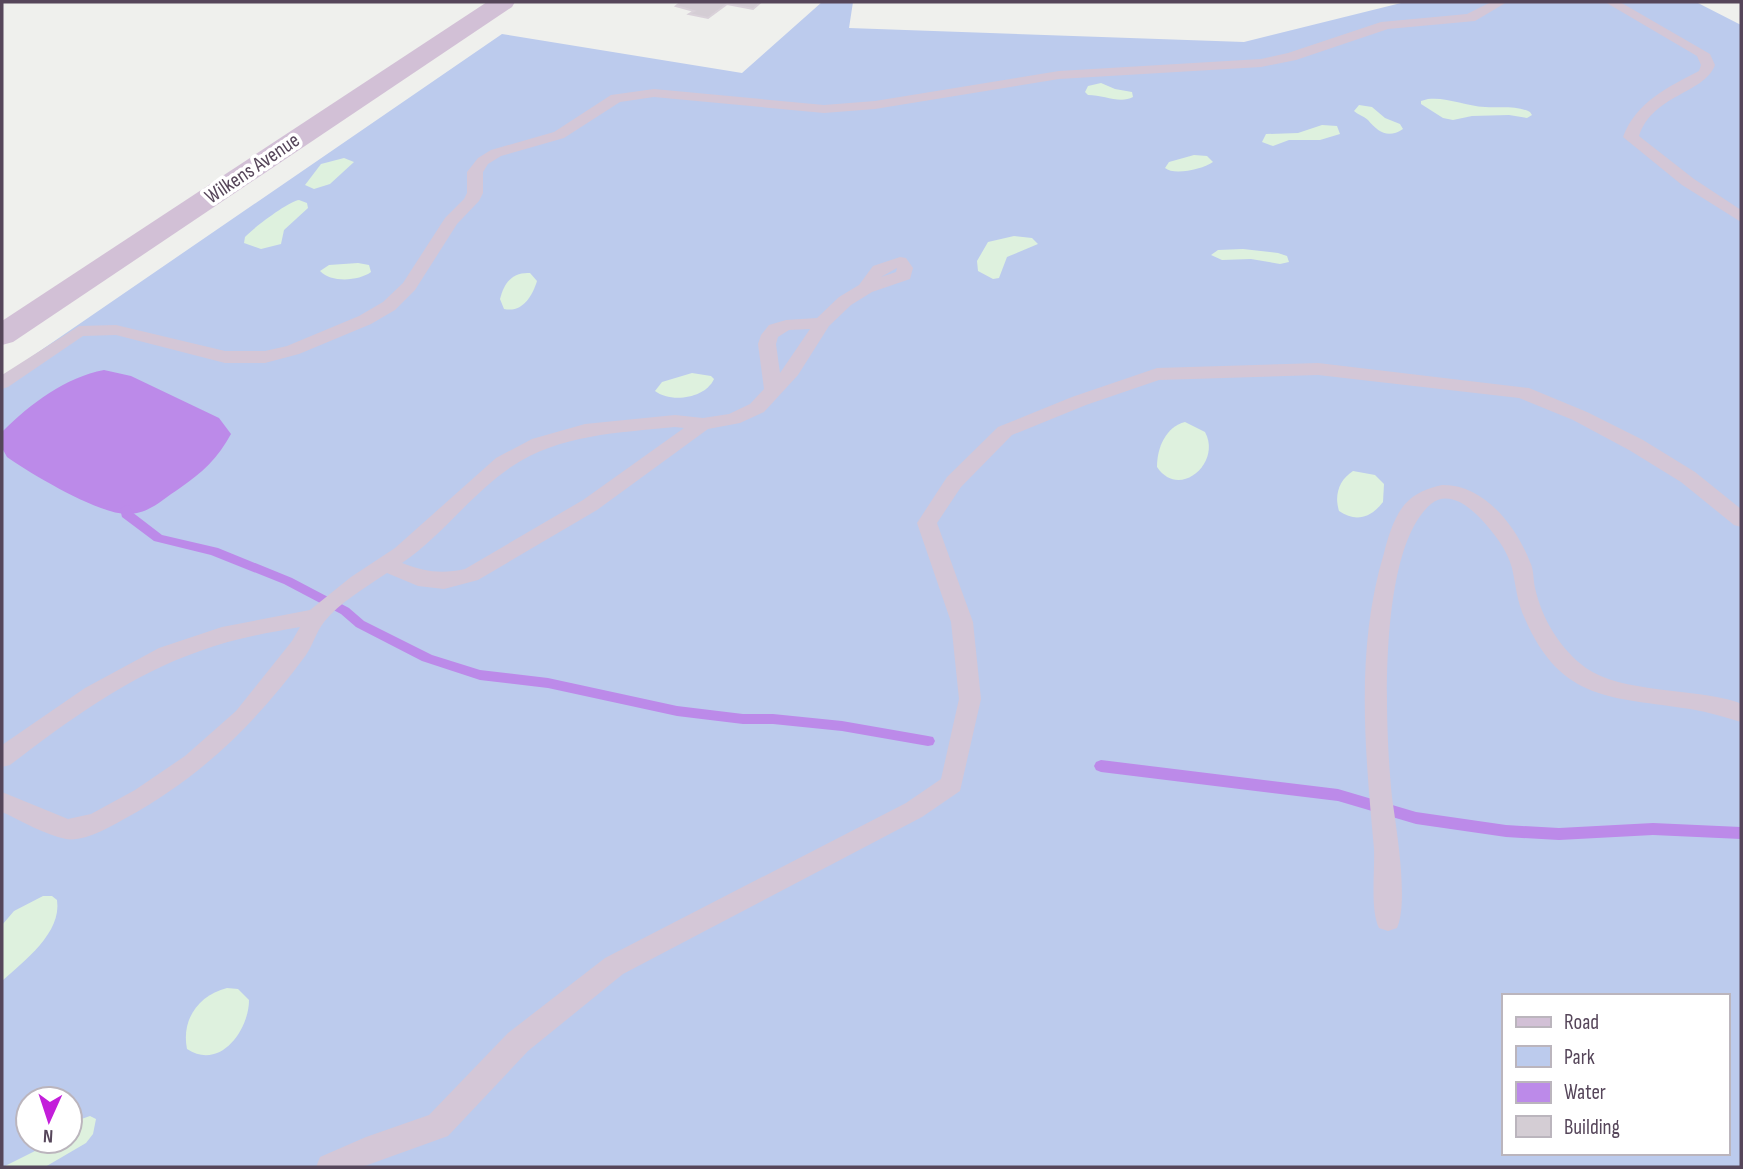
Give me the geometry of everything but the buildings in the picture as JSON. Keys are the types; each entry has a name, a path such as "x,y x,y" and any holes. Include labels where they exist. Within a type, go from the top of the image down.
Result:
{"main road":[{"name":"Wilkens Avenue","path":"2,335 503,2"}],"lane":[{"path":"2,383 79,331 116,330 225,357 265,357 293,350 365,320 389,306 409,286 451,221 471,201 475,193 475,172 483,161 496,153 559,135 616,98 654,93 824,109 875,106 1059,75 1261,63 1291,57 1387,25 1470,18 1500,2"},
{"path":"1611,2 1703,54 1708,65 1705,73 1646,110 1633,127 1631,137 1688,182 1741,217"},
{"path":"2,802 67,829 99,821 142,797 193,763 244,717 300,647 316,617 436,524 503,463 539,443 585,430 674,421 703,424 733,419 757,408 792,371 822,323 845,302 866,288"},
{"path":"774,391 768,349 771,331 782,324 822,323"},
{"path":"330,1167 366,1151 438,1126 518,1042 614,966 914,810 952,784 970,699 962,622 927,523 954,482 1005,431 1079,401 1157,374 1318,369 1522,392 1580,415 1636,444 1688,477 1741,520"},
{"path":"385,564 418,578 444,581 471,575 590,505 703,424"},
{"path":"1388,919 1390,888 1376,744 1382,611 1396,536 1408,513 1421,498 1441,491 1462,494 1479,505 1503,531 1521,564 1525,588 1542,636 1566,667 1594,684 1741,713"},
{"path":"2,758 83,701 188,646 280,622 316,617"}],"green space":[{"path":"822,2 853,2 849,28 1244,42 1405,2 1696,2 1741,25 1741,1167 2,1167 2,377 502,34 742,73"}],"sand":[{"path":"1101,83 1132,92 1133,97 1117,99 1088,95 1085,92 1088,86"},
{"path":"1428,99 1519,108 1532,115 1527,118 1509,115 1472,116 1453,120 1443,118 1421,104 1421,101"},
{"path":"1359,105 1372,107 1385,118 1400,124 1403,129 1393,134 1380,131 1354,111"},
{"path":"1322,125 1337,126 1340,134 1320,140 1289,140 1273,146 1262,142 1266,134 1298,133"},
{"path":"1194,155 1207,156 1213,162 1189,171 1165,168 1169,162"},
{"path":"344,158 354,162 330,184 314,189 305,185 321,164"},
{"path":"299,200 307,203 308,208 284,230 281,244 261,249 244,243 245,237 263,222"},
{"path":"1014,236 1032,238 1038,244 1007,257 999,278 993,279 978,271 977,261 988,242"},
{"path":"1243,249 1278,253 1287,256 1289,262 1280,264 1251,259 1222,260 1211,255 1218,250"},
{"path":"329,265 369,265 371,272 360,277 338,279 320,271"},
{"path":"530,273 537,281 529,298 516,309 504,309 500,299 507,283 518,274"},
{"path":"692,373 711,376 714,379 703,391 687,397 669,397 655,391 662,382"},
{"path":"1185,422 1205,432 1209,444 1208,455 1196,474 1176,480 1166,476 1157,467 1157,460 1168,433"},
{"path":"1353,471 1375,475 1384,484 1383,502 1363,517 1352,517 1339,511 1338,494 1341,483"},
{"path":"43,896 52,896 57,900 54,924 40,945 2,981 2,925 14,911"},
{"path":"227,988 238,989 249,1000 248,1012 238,1034 221,1051 211,1055 187,1049 187,1028 194,1010 208,996"},
{"path":"90,1116 96,1119 93,1134 84,1144 84,1118"},
{"path":"27,1155 66,1155 45,1167 3,1167"}],"water":[{"path":"104,370 131,376 219,418 231,434 215,458 195,477 156,505 136,513 116,513 84,501 7,457 2,448 3,431 25,411 62,385"}],"waterway":[{"path":"126,509 126,514 158,538 214,551 288,581 345,611 360,624 427,658 480,675 548,683 677,711 842,726 928,741"},
{"path":"1101,766 1338,795 1416,818 1506,831 1559,834 1653,829 1741,833"}]}
